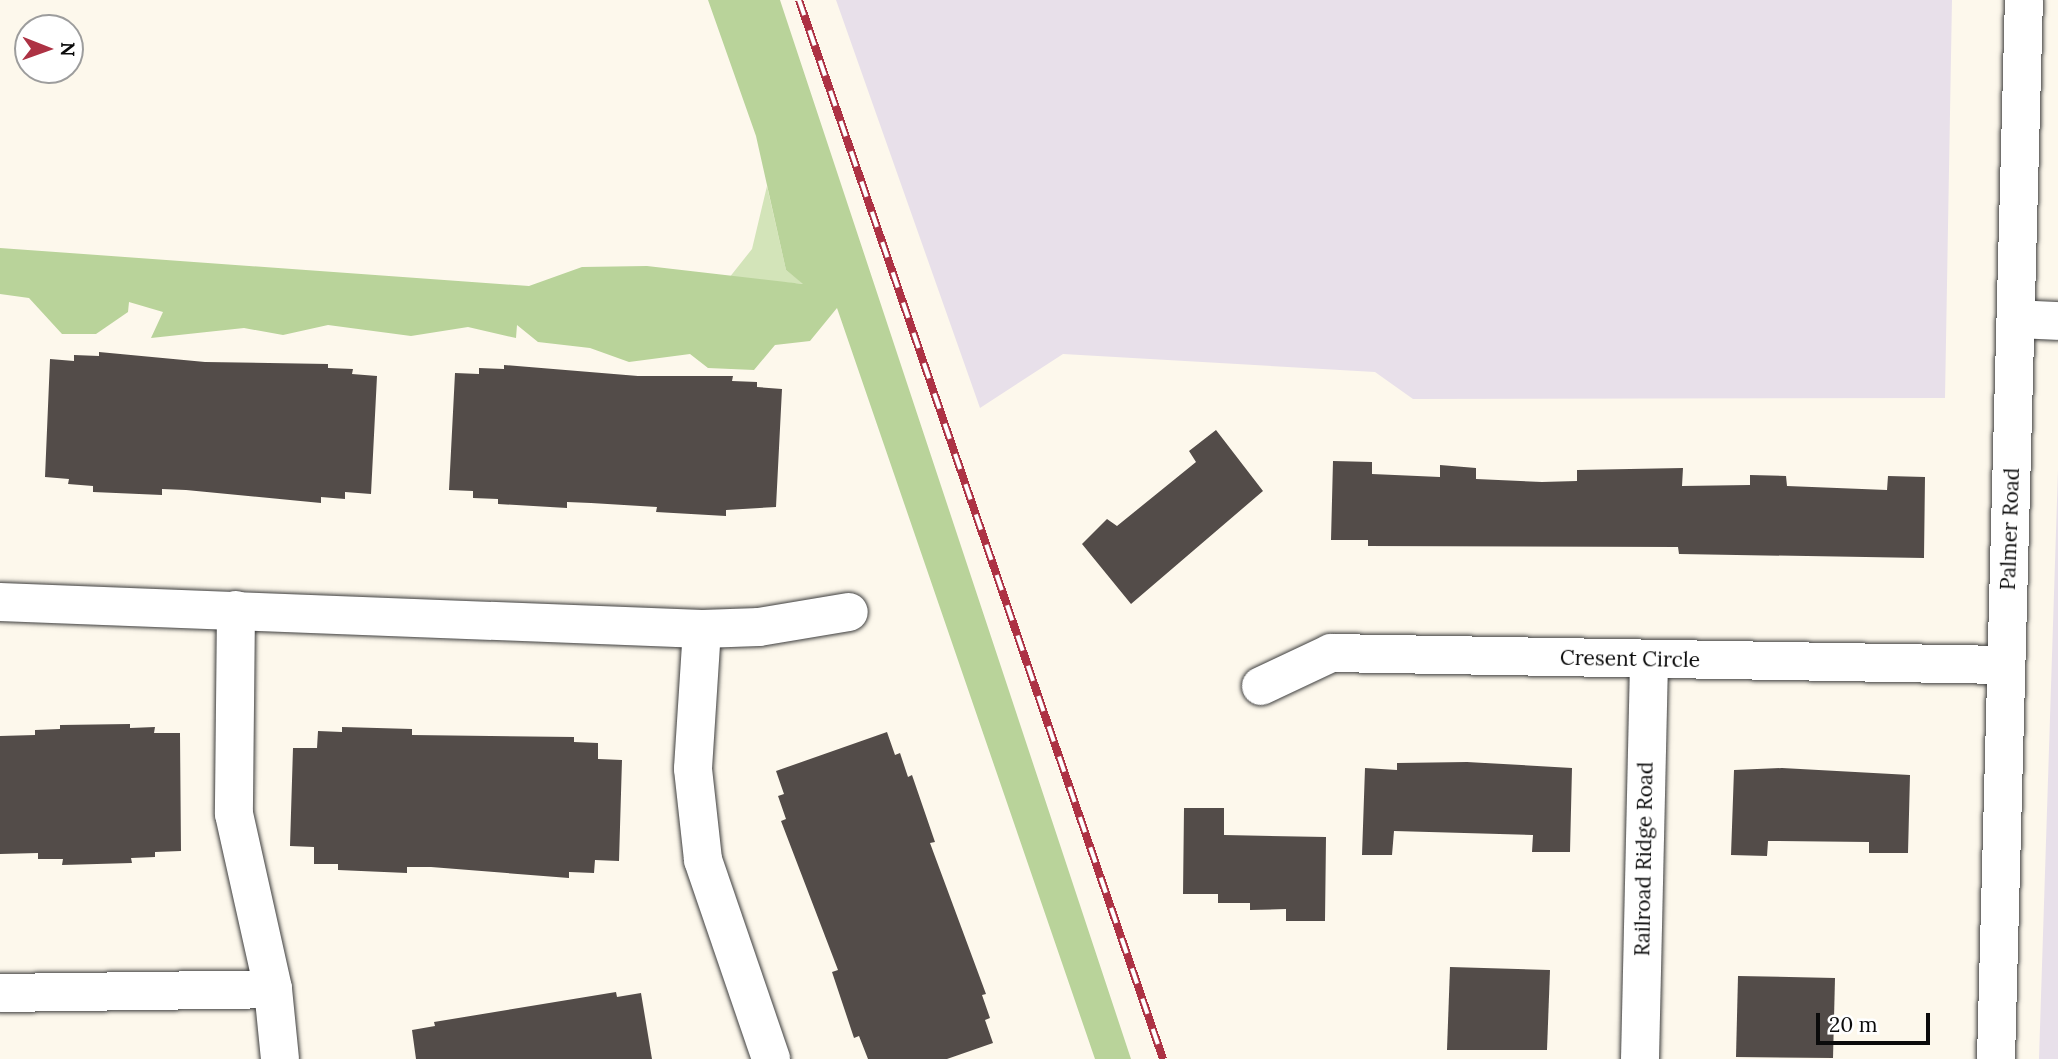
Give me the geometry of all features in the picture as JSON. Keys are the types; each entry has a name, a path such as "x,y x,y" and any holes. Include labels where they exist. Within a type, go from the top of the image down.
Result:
{"street":[{"name":"Palmer Road","path":"1996,1059 2024,0"},
{"path":"2016,319 2058,321"},
{"path":"0,602 702,629 759,627 849,612"},
{"path":"236,610 234,814 273,989 279,1059"},
{"path":"702,629 694,769 703,860 771,1059"},
{"name":"Cresent Circle","path":"1261,686 1331,653 2006,665"},
{"name":"Railroad Ridge Road","path":"1640,1059 1649,660"},
{"path":"0,993 273,989"}],"shaded area":[{"path":"836,0 1952,0 1945,398 1413,399 1375,372 1063,354 980,408"},
{"path":"2058,470 2058,1059 2039,1059"}],"green space":[{"path":"708,0 780,0 1131,1059 1095,1059 837,308 810,341 775,345 754,370 708,368 690,354 629,362 590,348 538,342 517,325 516,338 468,327 411,336 328,325 283,335 244,328 151,338 163,312 129,302 128,312 96,334 62,334 29,298 0,294 0,248 529,286 582,267 647,266 803,284 786,270 756,136"},
{"path":"767,186 786,270 804,284 729,278 752,249"}],"building":[{"path":"99,352 205,362 328,364 328,368 353,369 352,374 377,376 371,494 345,492 345,499 321,497 321,503 186,490 162,489 162,495 93,492 93,486 68,484 69,479 45,477 50,359 74,361 74,355 99,356"},
{"path":"504,365 638,376 733,376 732,381 757,382 757,387 782,389 776,507 726,510 726,516 656,512 657,507 591,503 567,502 567,508 498,504 498,499 473,498 473,491 449,490 455,373 479,374 479,368 504,369"},
{"path":"1216,430 1263,491 1131,604 1082,544 1107,519 1117,526 1196,462 1189,451"},
{"path":"1333,461 1372,462 1372,474 1440,477 1440,465 1476,468 1476,479 1542,482 1577,481 1577,470 1683,468 1682,486 1750,485 1750,475 1786,476 1787,486 1887,490 1888,476 1925,477 1924,558 1679,554 1678,547 1368,546 1368,540 1331,540"},
{"path":"130,724 130,728 155,727 154,733 180,733 181,851 155,852 155,857 131,858 132,863 62,865 63,859 38,859 38,853 0,854 0,736 35,735 35,730 60,729 60,725"},
{"path":"342,727 412,729 412,735 574,737 574,742 598,743 598,759 622,760 619,861 595,860 594,873 569,872 569,878 431,867 407,867 407,873 338,870 338,864 314,864 314,847 290,846 293,748 317,748 318,731 342,732"},
{"path":"887,732 895,755 900,753 908,777 912,775 935,842 930,843 986,994 982,995 990,1018 985,1020 993,1043 947,1059 868,1059 859,1036 854,1038 832,972 838,970 781,821 786,819 778,796 784,794 776,771"},
{"path":"1467,762 1572,768 1570,852 1532,852 1533,835 1394,831 1392,855 1362,855 1365,768 1397,770 1397,763"},
{"path":"1782,768 1910,775 1908,853 1869,853 1869,842 1768,841 1767,856 1731,855 1734,770"},
{"path":"1184,808 1224,808 1224,835 1326,837 1325,921 1286,921 1286,909 1250,910 1250,903 1218,903 1218,894 1183,894"},
{"path":"1450,967 1550,970 1547,1050 1447,1050"},
{"path":"1738,976 1835,978 1833,1058 1736,1057"},
{"path":"616,992 617,997 641,993 652,1059 416,1059 412,1030 435,1026 434,1022"}],"railway":[{"path":"799,0 1163,1059"}]}
